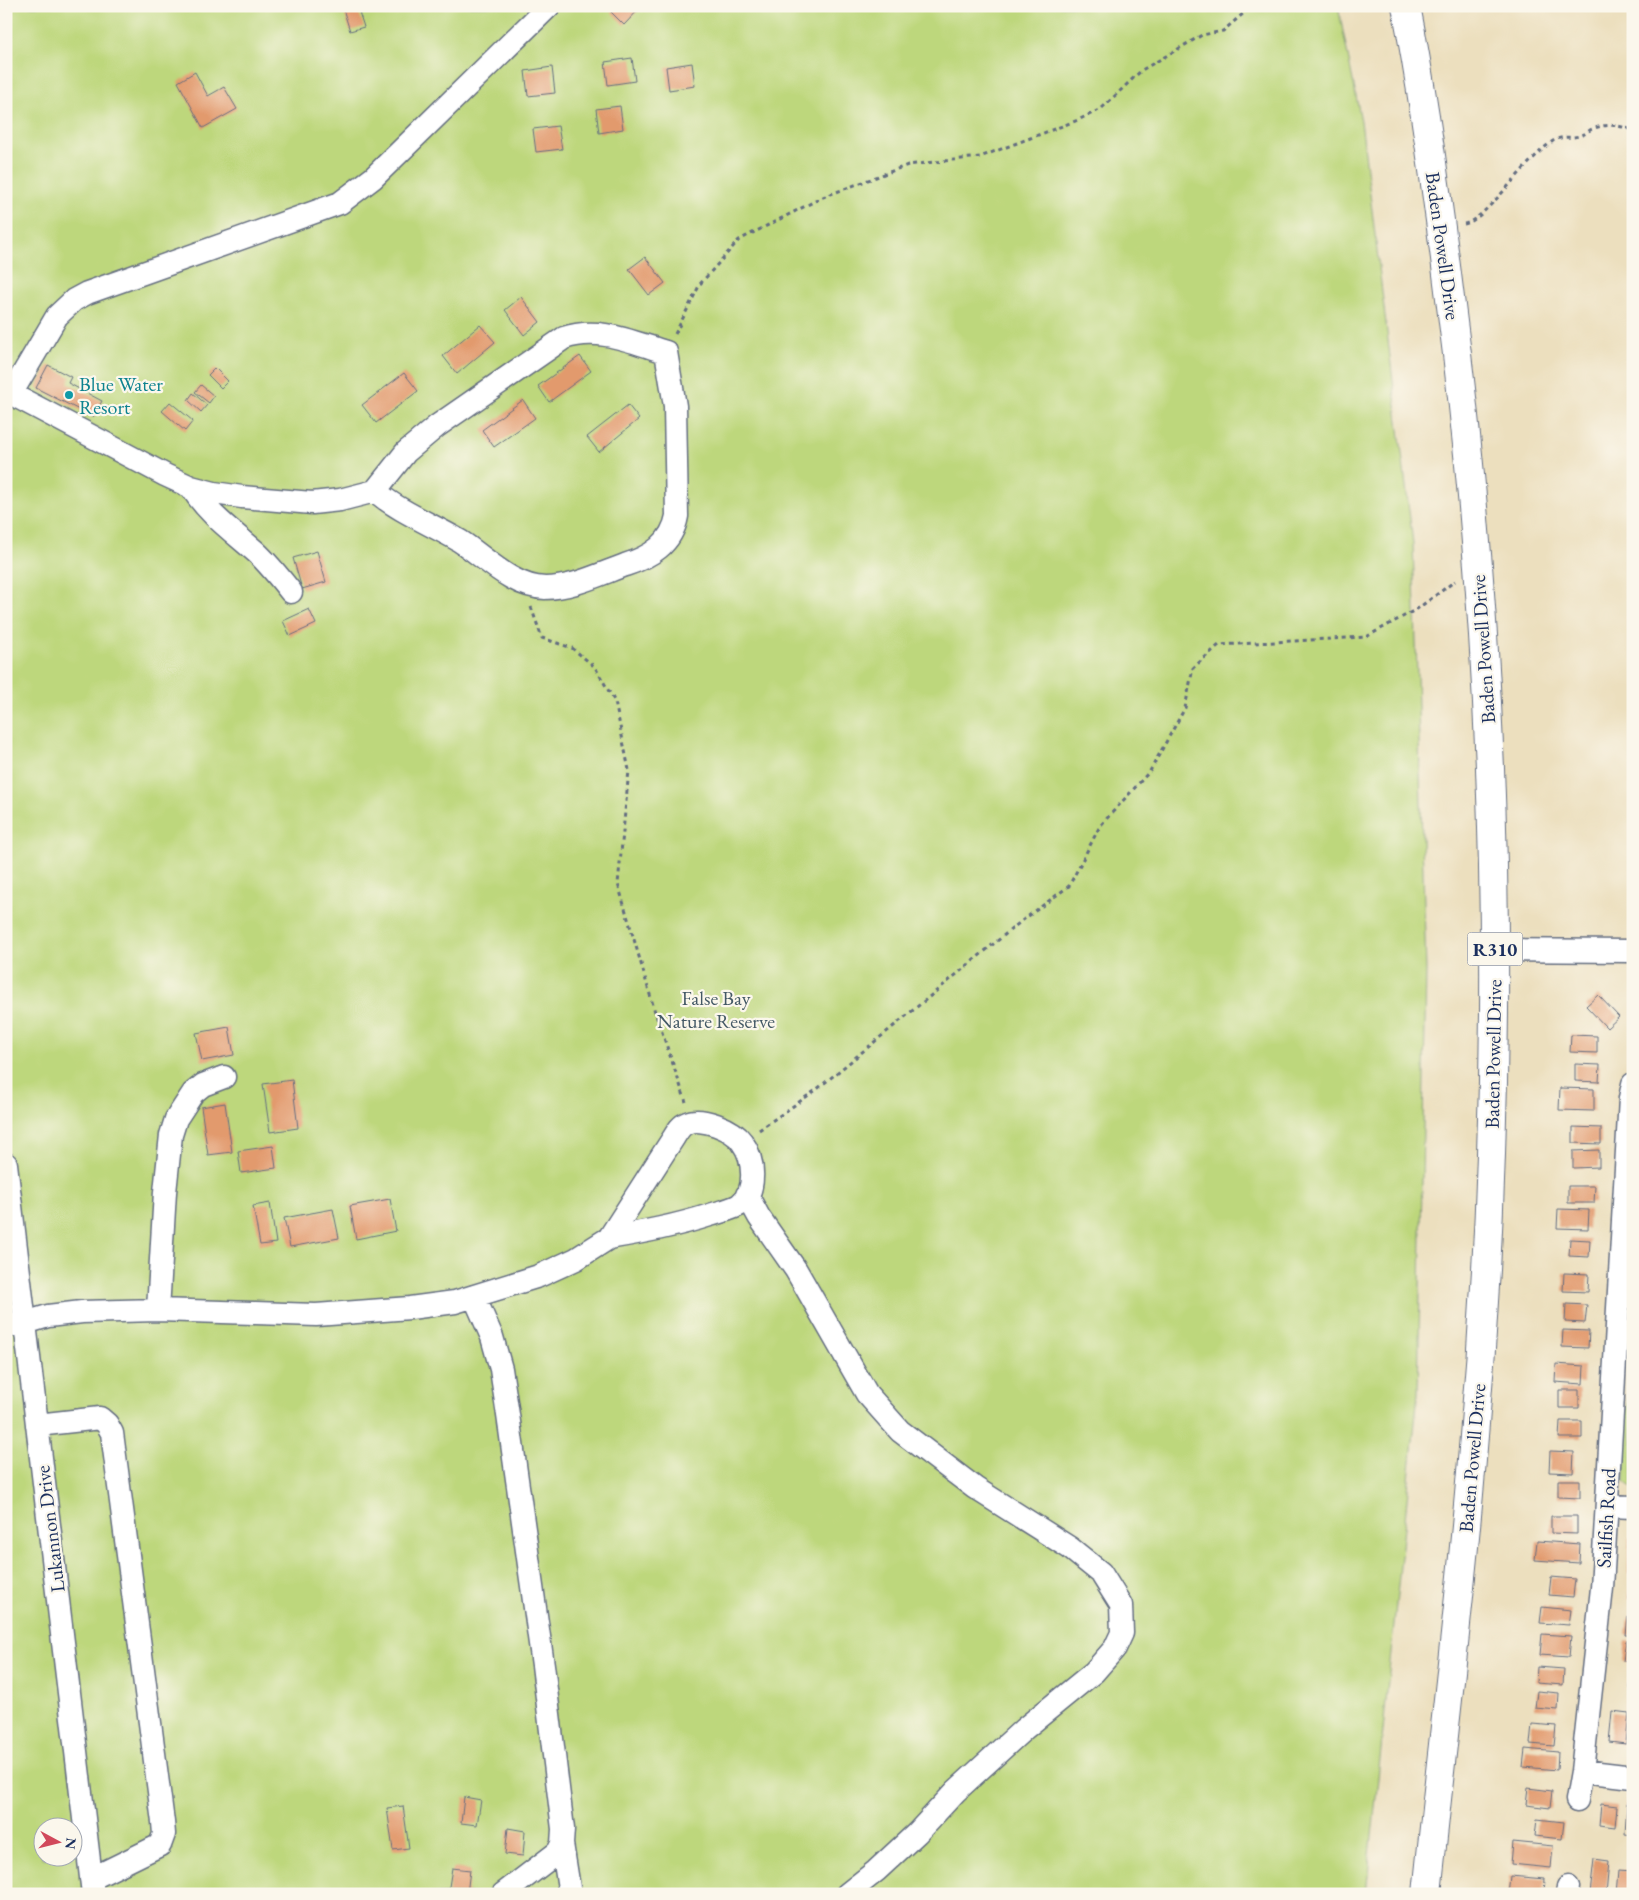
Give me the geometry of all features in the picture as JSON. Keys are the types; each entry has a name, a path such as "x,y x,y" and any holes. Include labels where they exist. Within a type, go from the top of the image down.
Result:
{"main road":[{"name":"Baden Powell Drive","path":"1406,6 1441,227 1462,389 1478,566 1489,728 1495,950 1491,1153 1479,1373 1467,1515 1427,1894"}],"street":[{"path":"375,490 390,503 458,541 522,583 544,588 555,587 584,580 649,556 667,541 672,533 677,516 675,406 666,352 603,334 589,332 564,338 437,426 406,452 375,490 340,500 312,502 242,497 191,487 8,392 57,316 74,300 87,293 340,203 373,178 544,13 549,6"},
{"path":"191,487 202,504 257,552 276,572 291,592"},
{"path":"1495,950 1633,951"},
{"path":"158,1310 165,1192 171,1136 176,1119 192,1094 203,1085 224,1077"},
{"name":"Sailfish Road","path":"1577,1800 1582,1771 1602,1588 1629,1108 1633,1084"},
{"path":"16,1324 65,1313 158,1310 316,1315 410,1308 455,1302 539,1276 576,1258 609,1238 690,1221 739,1205 747,1195 752,1181 752,1169 742,1142 733,1133 707,1122 693,1121 686,1123 674,1137 609,1238"},
{"name":"Lukannon Drive","path":"6,1164 16,1324 38,1425 92,1886"},
{"path":"747,1195 759,1217 796,1270 867,1394 900,1431 975,1488 1070,1548 1101,1573 1121,1605 1122,1633 1115,1648 1094,1672 1024,1729 956,1791 897,1852 847,1894"},
{"path":"474,1296 492,1337 501,1369 555,1764 563,1829 562,1844 570,1894"},
{"path":"38,1425 100,1418 107,1424 112,1433 163,1822 164,1834 160,1845 92,1886"},
{"path":"1607,1506 1633,1507"},
{"path":"1582,1771 1633,1776"},
{"path":"503,1894 550,1860 558,1852 562,1844"}],"path":[{"path":"666,352 700,284 739,240 822,197 908,166 980,157 1086,116 1101,109 1142,70 1202,35 1223,31 1252,6"},
{"path":"1441,227 1470,223 1477,218 1535,155 1554,140 1566,136 1582,136 1591,129 1616,124 1633,130"},
{"path":"742,1142 816,1090 1019,923 1069,886 1100,826 1150,771 1185,708 1193,668 1219,645 1366,637 1417,609 1478,566"},
{"path":"522,583 542,638 572,648 594,667 615,702 628,770 618,884 655,1012 693,1121"}],"green space":[{"name":"False Bay Nature Reserve","path":"6,6 1338,6 1361,121 1413,543 1426,970 1418,1393 1366,1894 6,1894"},
{"path":"1630,1383 1633,1383 1633,1489 1625,1482 1625,1427"}],"building":[{"path":"342,6 357,6 364,27 350,31"},
{"path":"616,6 642,6 624,25 611,12"},
{"path":"632,58 635,81 608,85 605,62"},
{"path":"692,63 695,86 669,90 666,67"},
{"path":"552,67 555,93 528,96 525,71"},
{"path":"195,72 208,96 224,87 237,109 203,128 178,82"},
{"path":"620,106 623,129 599,133 596,109"},
{"path":"558,126 562,149 536,152 533,129"},
{"path":"645,257 665,283 649,295 629,269"},
{"path":"521,297 540,322 524,335 505,310"},
{"path":"480,325 495,342 457,374 443,356"},
{"path":"580,356 591,371 549,402 538,386"},
{"name":"Blue Water Resort","path":"48,365 71,377 68,383 102,401 93,417 36,388"},
{"path":"215,368 228,381 221,388 208,375"},
{"path":"404,373 418,391 376,423 362,405"},
{"path":"201,385 214,396 209,403 195,392"},
{"path":"193,393 207,405 201,412 188,400"},
{"path":"523,400 535,418 494,447 482,430"},
{"path":"170,402 193,421 185,431 162,411"},
{"path":"628,405 639,419 599,452 587,437"},
{"path":"317,551 326,582 302,589 293,558"},
{"path":"309,609 316,624 290,636 283,621"},
{"path":"1598,995 1619,1017 1607,1028 1586,1006"},
{"path":"229,1027 234,1055 202,1061 196,1033"},
{"path":"1571,1035 1597,1036 1597,1053 1570,1052"},
{"path":"1575,1064 1600,1065 1599,1082 1575,1081"},
{"path":"292,1080 298,1128 270,1132 263,1084"},
{"path":"1560,1088 1594,1089 1594,1111 1559,1110"},
{"path":"225,1103 232,1152 208,1155 201,1107"},
{"path":"1573,1127 1601,1128 1601,1144 1573,1143"},
{"path":"273,1146 276,1168 241,1173 238,1151"},
{"path":"1599,1150 1599,1167 1573,1168 1573,1151"},
{"path":"1568,1186 1595,1186 1594,1203 1568,1203"},
{"path":"390,1199 396,1231 356,1239 350,1206"},
{"path":"270,1203 276,1243 260,1245 253,1206"},
{"path":"333,1209 339,1238 290,1247 284,1218"},
{"path":"1558,1209 1589,1210 1588,1229 1557,1228"},
{"path":"1570,1239 1590,1240 1589,1257 1569,1256"},
{"path":"1564,1273 1589,1274 1588,1292 1563,1291"},
{"path":"1566,1304 1587,1305 1585,1323 1565,1322"},
{"path":"1563,1330 1589,1331 1588,1348 1562,1347"},
{"path":"1556,1364 1584,1366 1583,1384 1555,1382"},
{"path":"1559,1390 1579,1390 1579,1408 1559,1408"},
{"path":"1560,1421 1582,1421 1582,1438 1559,1438"},
{"path":"1550,1451 1574,1452 1573,1473 1549,1472"},
{"path":"1558,1480 1580,1480 1580,1498 1558,1497"},
{"path":"1551,1516 1577,1516 1577,1534 1551,1533"},
{"path":"1629,1538 1633,1538 1633,1573 1628,1573"},
{"path":"1537,1541 1580,1544 1579,1563 1535,1560"},
{"path":"1551,1577 1575,1579 1573,1597 1549,1595"},
{"path":"1631,1582 1633,1582 1633,1599 1629,1599"},
{"path":"1542,1607 1571,1610 1569,1625 1540,1623"},
{"path":"1628,1617 1633,1618 1633,1635 1626,1635"},
{"path":"1542,1634 1571,1636 1569,1657 1540,1655"},
{"path":"1626,1641 1633,1642 1633,1662 1623,1661"},
{"path":"1537,1667 1564,1669 1563,1685 1536,1683"},
{"path":"1631,1671 1633,1671 1633,1690 1630,1689"},
{"path":"1537,1691 1559,1693 1558,1710 1535,1708"},
{"path":"1612,1711 1629,1713 1626,1744 1609,1742"},
{"path":"1532,1724 1556,1726 1554,1746 1530,1744"},
{"path":"1525,1749 1558,1752 1557,1770 1523,1767"},
{"path":"1528,1788 1552,1791 1550,1808 1526,1805"},
{"path":"464,1797 481,1800 477,1825 461,1823"},
{"path":"1627,1803 1633,1804 1633,1835 1625,1834"},
{"path":"1601,1804 1617,1806 1615,1827 1599,1825"},
{"path":"403,1806 409,1848 393,1850 387,1808"},
{"path":"1537,1819 1564,1822 1562,1839 1535,1836"},
{"path":"508,1828 525,1831 523,1856 505,1854"},
{"path":"1513,1842 1553,1846 1551,1868 1511,1864"},
{"path":"1594,1859 1609,1861 1606,1894 1590,1894"},
{"path":"452,1868 470,1870 467,1894 448,1893"},
{"path":"1618,1871 1633,1872 1633,1894 1616,1894"},
{"path":"1510,1876 1545,1879 1544,1894 1508,1894"}],"place":[{"name":"Blue Water Resort","path":"69,395"}]}
